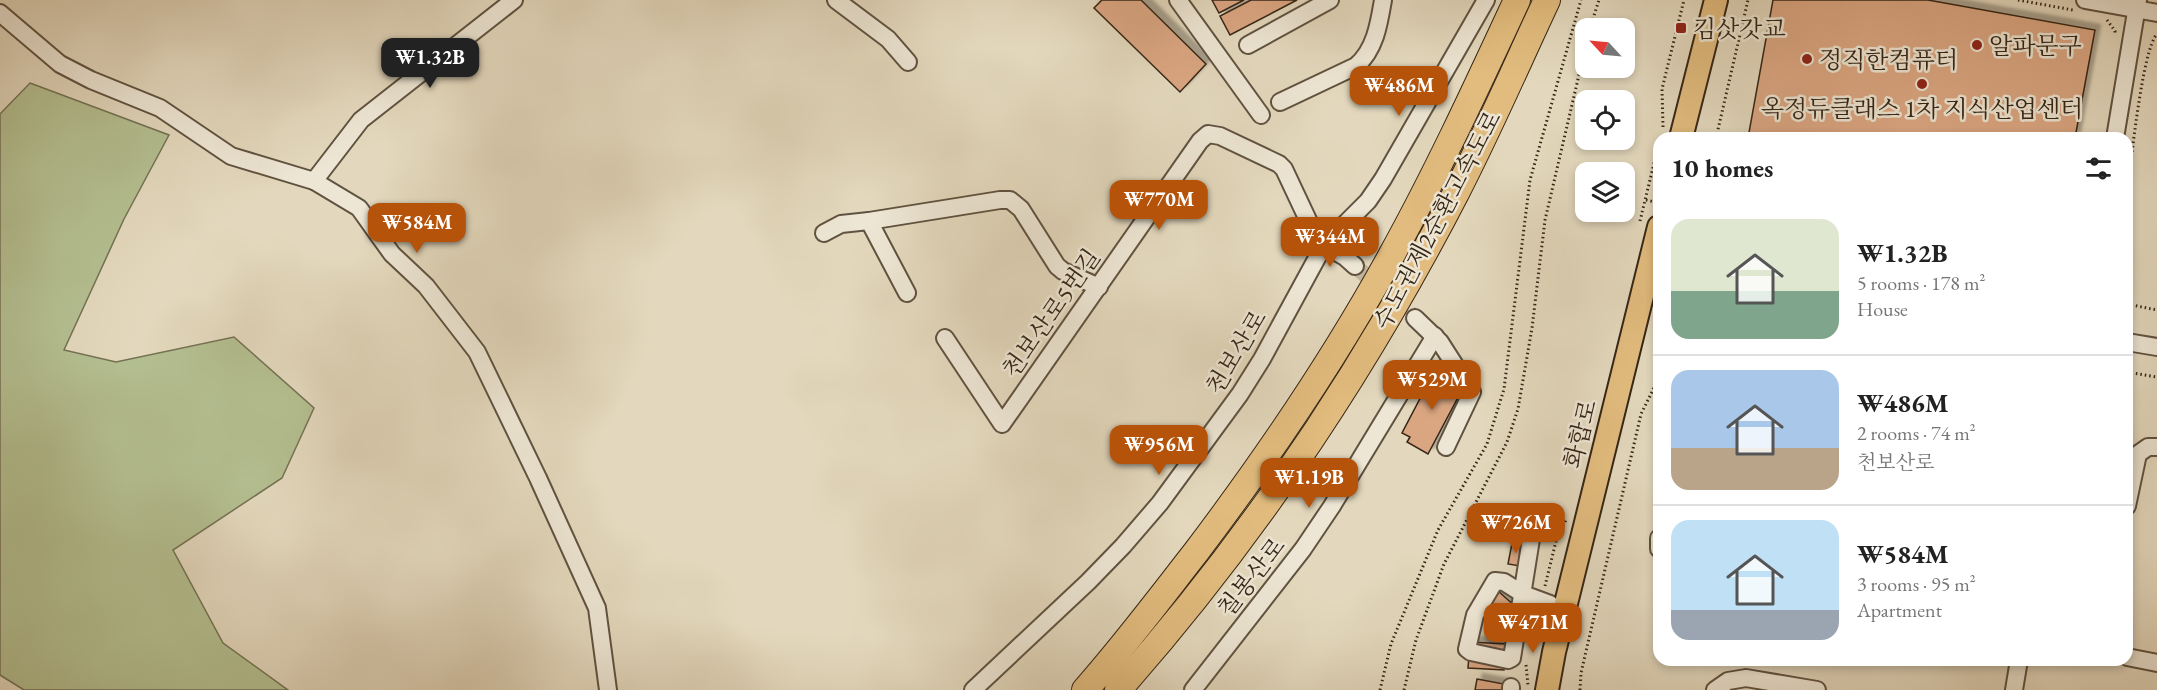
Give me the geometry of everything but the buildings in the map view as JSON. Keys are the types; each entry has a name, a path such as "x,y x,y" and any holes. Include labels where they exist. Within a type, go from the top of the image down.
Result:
{"highway":[{"name":"수도권제2순환고속도로","path":"1086,689 1167,590 1256,471 1322,371 1390,258 1453,136 1517,0"},
{"name":"수도권제2순환고속도로","path":"1118,690 1216,573 1286,477 1340,394 1456,193 1547,0"}],"main road":[{"path":"1673,132 1716,0"},
{"name":"화합로","path":"1547,690 1572,576 1653,257"}],"street":[{"path":"314,181 362,120 514,0"},
{"path":"836,0 888,39 908,62"},
{"path":"1178,0 1261,114"},
{"path":"1248,45 1330,0"},
{"path":"1280,102 1356,66 1363,60 1376,32 1383,0"},
{"name":"천보산로","path":"973,690 1088,582 1160,503 1240,394 1262,359 1324,245 1368,201 1383,179 1486,0"},
{"path":"2079,5 2137,5 2157,13"},
{"path":"2116,132 2137,5"},
{"path":"0,13 60,64 91,80 160,108 231,156 314,181 359,208 392,254 426,286 477,352 597,608 608,690"},
{"name":"천보산로5번길","path":"945,338 1002,424 1200,141 1208,134 1220,136 1279,164 1284,169 1315,235 1324,245"},
{"path":"825,233 841,224 1010,200 1021,209 1057,266 1063,271 1099,286"},
{"path":"869,221 907,293"},
{"path":"1324,245 1345,256 1355,266"},
{"path":"1415,318 1436,336 1472,392 1446,447"},
{"name":"칠봉산로","path":"1193,690 1303,549 1332,506 1436,336"},
{"path":"2133,343 2157,347"},
{"path":"2133,480 2139,454 2148,447 2157,447"},
{"path":"1531,539 1530,596 1512,658 1508,660 1469,652 1467,646 1475,615 1496,581 1504,582 1530,596 1545,601 1553,608 1560,626"},
{"path":"1530,596 1547,597 1559,591 1572,576"},
{"path":"2133,658 2157,663"},
{"path":"2014,690 2018,666"},
{"path":"1715,690 1728,681 1746,678 1817,690"}],"path":[{"path":"1380,690 1392,644 1438,530 1487,444 1504,390 1530,180 1581,0"},
{"path":"1593,18 1599,0"},
{"path":"1671,132 1662,89 1684,0"},
{"path":"1717,132 1748,0"},
{"path":"2018,0 2079,5"},
{"path":"2103,17 2115,31 2116,37"},
{"path":"2133,146 2139,99 2150,49 2157,34"},
{"path":"1404,690 1416,640 1444,564 1507,442 1518,409 1532,328 1545,220 1578,78"},
{"path":"1646,200 1653,202"},
{"path":"2133,305 2157,310"},
{"path":"2133,373 2157,377"},
{"path":"1580,690 1581,673 1641,414 1653,390"}],"green space":[{"path":"30,83 169,135 124,219 64,350 116,362 234,337 314,408 282,478 173,550 223,643 288,690 24,690 0,675 0,114"}],"tunnel":[{"path":"1355,266 1415,318"}],"place":[{"name":"김삿갓교","path":"1681,28"},
{"name":"알파문구","path":"1977,45"},
{"name":"정직한컴퓨터","path":"1807,59"},
{"name":"옥정듀클래스 1차 지식산업센터","path":"1922,84"}]}
